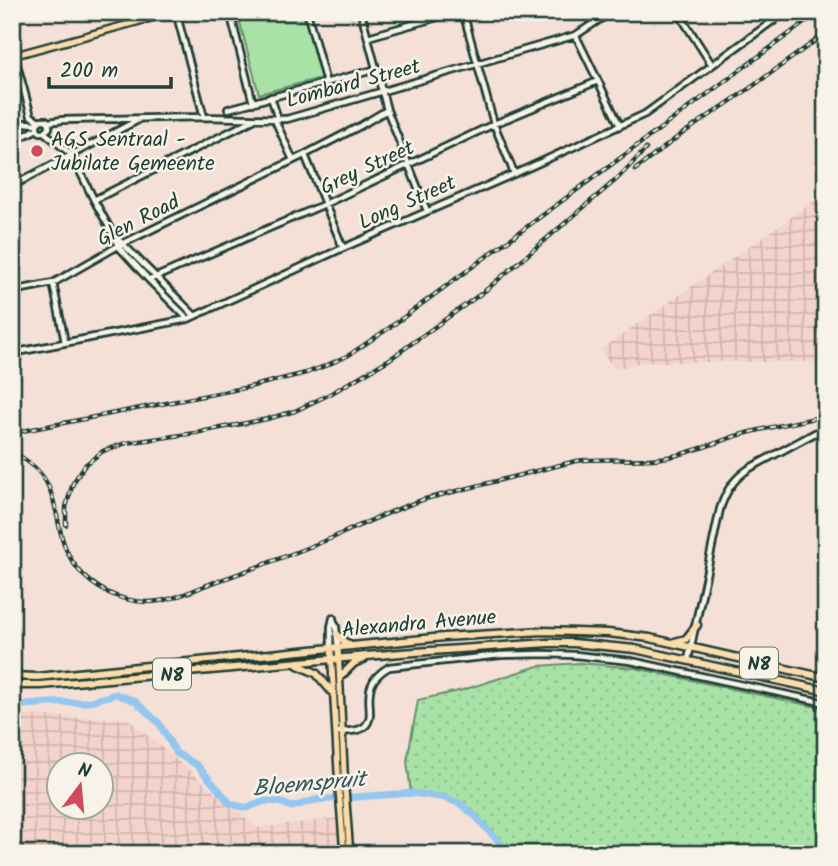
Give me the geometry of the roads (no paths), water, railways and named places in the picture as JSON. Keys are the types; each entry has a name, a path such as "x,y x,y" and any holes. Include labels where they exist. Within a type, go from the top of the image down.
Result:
{"highway":[{"path":"670,642 686,639 697,625"},
{"name":"Alexandra Avenue","path":"12,677 37,677 352,646 543,631 608,633 650,638 826,678"},
{"path":"608,633 608,646"},
{"path":"337,634 352,646"},
{"name":"Alexandra Avenue","path":"12,685 41,685 376,655 548,643 635,649 826,691"},
{"path":"340,677 354,663 376,655"},
{"path":"294,664 316,673 333,693"}],"main road":[{"path":"14,56 174,12"},
{"path":"334,648 333,693 342,789 344,854"},
{"path":"335,660 340,677 338,732"},
{"path":"343,807 350,854"}],"street":[{"path":"174,12 204,117"},
{"path":"230,12 253,103"},
{"path":"307,12 326,83"},
{"path":"361,12 387,110 427,211"},
{"path":"368,37 455,12"},
{"path":"463,12 494,124 514,173"},
{"name":"Lombard Street","path":"48,122 204,117 287,119 576,36 611,12"},
{"path":"678,12 712,65"},
{"path":"768,12 774,21"},
{"name":"Long Street","path":"12,353 195,316 620,126 650,110 785,12"},
{"path":"576,36 620,126"},
{"path":"12,46 31,116 38,124 40,132 44,132 72,155 114,236 149,280 188,319"},
{"path":"228,109 377,69"},
{"name":"Grey Street","path":"149,280 325,204 494,124 598,81"},
{"path":"271,97 276,119 293,160"},
{"name":"Glen Road","path":"12,291 53,283 121,245 304,155 387,110"},
{"path":"93,200 256,119"},
{"path":"12,142 43,120 48,122 49,128 44,132"},
{"path":"12,186 139,120"},
{"path":"12,122 38,124"},
{"path":"304,155 343,248"},
{"path":"121,245 195,316"},
{"path":"53,283 65,342"},
{"path":"688,660 720,509 728,488 750,468 826,427"},
{"path":"333,618 337,634 334,648 331,627 333,618"},
{"path":"338,732 358,730 367,725 372,684 379,674 389,667 501,655 554,654 631,661 826,703"}],"waterway":[{"name":"Bloemspruit","path":"12,706 87,702 116,694 135,701 159,723 176,753 197,765 231,804 247,808 264,801 279,802 292,807 315,800 411,793 441,797 459,803 475,816 510,854"}],"railway":[{"path":"12,433 249,387 306,373 349,355 819,12"},
{"path":"635,170 826,33"},
{"path":"66,525 66,507 73,483 85,465 103,451 126,443 267,419 295,411 330,394 390,359 486,290 617,179 646,149"},
{"path":"12,452 31,464 43,477 55,506 67,552 77,568 99,588 126,599 146,602 188,593 425,499 576,461 673,456 747,433 826,416"}],"place":[{"name":"AGS Sentraal - Jubilate Gemeente","path":"37,151"}]}
